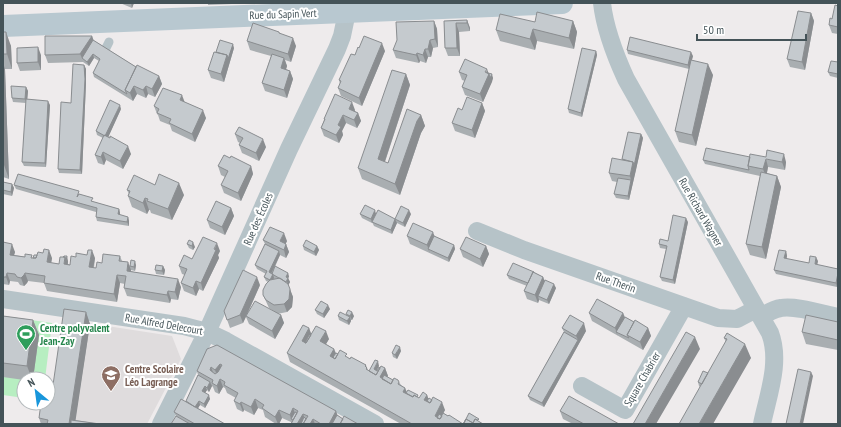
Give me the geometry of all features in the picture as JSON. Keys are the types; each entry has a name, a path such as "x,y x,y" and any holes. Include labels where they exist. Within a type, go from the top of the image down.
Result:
{"street":[{"name":"Rue du Sapin Vert","path":"3,26 562,3"},
{"name":"Rue Richard Wagner","path":"602,3 611,44 626,79 770,333 774,344 774,371 762,424"},
{"name":"Rue des Écoles","path":"161,424 207,332 337,49 342,36 347,12"},
{"name":"Rue Therin","path":"477,231 524,250 718,318 737,319 783,307 838,317"},
{"name":"Rue Alfred Delecourt","path":"3,299 176,325 207,332 226,341 375,424"},
{"name":"Square Chabrier","path":"582,386 625,410 684,306"}],"shaded area":[{"name":"Centre Scolaire Léo Lagrange","path":"68,320 172,336 181,359 147,424 53,424"}],"green space":[{"name":"Centre polyvalent Jean-Zay","path":"3,316 52,323 46,371 16,371 16,397 3,395"}],"building":[{"path":"835,5 838,6 838,27 829,25"},
{"path":"798,11 811,13 802,62 787,59"},
{"path":"537,12 573,21 569,38 533,29 530,39 496,30 500,14 535,22"},
{"path":"467,20 467,23 456,23 457,48 445,48 444,21"},
{"path":"434,21 435,39 430,40 428,49 425,49 423,55 393,50 397,40 396,22"},
{"path":"253,23 293,38 288,54 247,41"},
{"path":"3,32 6,32 7,54 3,54"},
{"path":"45,36 92,36 80,54 45,55"},
{"path":"364,36 382,43 359,98 338,88 341,81 339,80 351,54 355,55"},
{"path":"630,37 691,52 688,65 627,50"},
{"path":"93,40 136,67 125,90 127,94 93,73 100,59 93,54 87,62 82,58"},
{"path":"220,40 233,44 228,59 227,55 216,52"},
{"path":"38,47 38,62 17,63 17,48"},
{"path":"582,48 596,51 581,113 568,109"},
{"path":"214,52 227,55 221,74 208,70"},
{"path":"272,54 284,58 281,68 290,71 284,90 262,83"},
{"path":"465,59 487,69 485,72 489,74 480,94 462,87 467,75 459,72"},
{"path":"691,60 708,64 692,135 675,131"},
{"path":"831,61 838,62 838,74 828,72"},
{"path":"73,64 84,65 85,79 80,170 58,169 61,102 71,103"},
{"path":"137,65 159,76 152,89 146,86 143,90 134,86 130,93 125,90"},
{"path":"392,70 406,74 378,159 388,163 407,109 421,115 417,121 395,184 358,168"},
{"path":"11,86 26,87 25,99 12,98"},
{"path":"163,88 182,95 180,100 203,110 192,134 169,123 171,119 157,113 159,109 154,106"},
{"path":"335,94 352,102 349,109 358,113 354,120 343,115 338,125 341,127 336,135 321,128"},
{"path":"467,97 482,103 472,130 452,123 458,108 462,110"},
{"path":"26,99 48,101 45,163 22,162"},
{"path":"110,100 120,105 105,136 96,131"},
{"path":"239,127 263,139 256,153 239,145 243,138 235,134"},
{"path":"628,132 641,134 634,166 633,162 622,159"},
{"path":"104,135 110,138 110,136 128,146 120,161 103,152 101,157 95,155"},
{"path":"3,140 4,165 3,164"},
{"path":"706,148 750,157 748,166 749,170 703,160"},
{"path":"767,150 784,154 782,162 766,159 763,169 748,166 750,154 766,157"},
{"path":"224,155 230,158 231,156 251,166 238,193 221,185 228,171 218,166"},
{"path":"612,158 633,162 630,176 609,173"},
{"path":"761,172 777,176 762,247 746,244"},
{"path":"18,174 79,191 77,197 79,194 93,198 91,201 119,209 118,214 128,217 127,222 96,217 97,208 14,185"},
{"path":"159,174 179,183 168,209 147,201 148,199 145,198 143,203 128,196 130,191 127,190 134,175 155,185"},
{"path":"618,178 631,180 628,196 614,194"},
{"path":"3,182 12,184 11,192 3,190"},
{"path":"216,201 231,208 222,227 207,220"},
{"path":"365,205 375,210 371,219 360,214"},
{"path":"401,206 409,210 403,223 395,219"},
{"path":"378,210 395,219 391,230 372,222"},
{"path":"673,215 686,218 673,280 660,277 667,246 659,244 660,239 668,241"},
{"path":"413,223 433,232 427,245 407,236"},
{"path":"270,227 284,233 280,241 286,244 284,250 263,240"},
{"path":"434,236 454,245 448,258 428,249"},
{"path":"203,237 217,243 214,249 216,250 201,283 196,281 193,288 181,283 187,269 179,266 184,255 192,259"},
{"path":"466,237 486,246 480,259 460,249"},
{"path":"189,240 193,242 192,246 187,244"},
{"path":"306,240 317,246 314,252 303,246"},
{"path":"3,242 12,244 10,255 25,257 25,254 32,255 31,258 36,258 38,252 43,253 44,249 49,250 47,262 59,264 60,257 65,257 64,264 70,265 71,256 76,257 76,253 87,255 88,250 92,250 89,267 96,268 97,262 102,263 103,254 120,256 119,261 128,262 127,271 178,279 175,292 168,291 167,295 124,288 126,276 117,275 114,294 44,283 45,276 25,273 21,278 17,277 15,274 7,273 6,277 3,277"},
{"path":"265,244 279,251 269,272 272,274 275,266 288,273 286,282 273,274 270,280 264,277 267,271 255,265"},
{"path":"779,250 786,251 784,258 809,263 810,256 816,257 815,264 838,269 836,283 774,270"},
{"path":"131,260 135,261 134,267 130,266"},
{"path":"513,263 534,272 528,283 507,275"},
{"path":"156,265 163,266 162,271 155,270"},
{"path":"243,270 257,277 240,315 227,320 224,311"},
{"path":"533,272 543,277 535,295 524,291"},
{"path":"280,278 288,284 290,289 289,299 284,304 274,305 266,300 263,295 263,290 270,280"},
{"path":"545,280 554,284 547,300 538,296"},
{"path":"597,299 623,313 615,328 589,313"},
{"path":"255,301 281,315 272,331 246,316"},
{"path":"321,301 328,305 323,314 315,310"},
{"path":"64,309 86,312 69,424 47,424 48,420 39,418 40,411 56,411 55,371"},
{"path":"348,310 352,312 350,316 346,314"},
{"path":"340,312 350,317 347,321 338,316"},
{"path":"570,315 584,323 576,336 562,328"},
{"path":"806,315 838,322 838,340 802,332"},
{"path":"3,316 33,320 27,366 3,363"},
{"path":"625,317 634,322 627,335 629,338 616,332"},
{"path":"635,320 648,328 640,342 627,335"},
{"path":"303,325 309,328 302,341 306,343 316,326 326,331 320,341 334,349 330,356 335,359 340,350 347,354 345,356 350,359 351,357 366,365 366,369 376,375 381,366 385,368 380,377 391,384 394,378 398,380 398,384 405,388 403,392 413,397 414,395 419,398 423,392 427,395 424,400 430,403 433,397 442,402 435,416 440,419 443,413 463,424 412,424 287,353"},
{"path":"564,332 578,340 542,403 528,396"},
{"path":"686,332 695,337 645,424 633,424"},
{"path":"727,333 745,344 699,424 679,424 727,339 724,338"},
{"path":"309,335 311,335 305,343"},
{"path":"217,345 336,411 329,424 321,424 313,419 310,424 303,424 308,416 303,414 297,424 291,424 298,411 293,408 290,415 279,410 275,417 262,408 264,405 255,399 251,407 241,402 240,404 234,401 238,393 224,385 225,382 220,379 217,386 212,383 213,380 197,371 207,349","holes":["220,364 222,365 215,374 210,370 211,367 215,370"]},
{"path":"396,345 400,347 395,355 392,353"},
{"path":"336,353 338,354 335,359 333,357"},
{"path":"375,360 378,361 374,369 377,371 379,367 380,368 376,375 369,371"},
{"path":"798,369 811,372 800,424 786,424"},
{"path":"703,371 708,373 702,384 698,382"},
{"path":"198,375 210,382 207,388 205,386 202,391 209,395 204,404 199,401 195,407 186,401"},
{"path":"384,375 393,380 391,384 382,379"},
{"path":"408,390 418,395 417,397 414,395 413,397 406,393"},
{"path":"569,396 619,424 584,424 560,411"},
{"path":"429,398 432,400 430,403 427,401"},
{"path":"181,399 225,424 195,424 174,412"},
{"path":"295,412 297,413 293,420 291,419"},
{"path":"469,413 479,419 475,419 473,423 466,419"},
{"path":"439,414 442,416 440,419 437,418"},
{"path":"337,415 343,419 340,424 332,424"},
{"path":"176,416 190,424 171,424"},
{"path":"344,416 358,424 340,424"},
{"path":"304,417 306,419 303,424 301,424"},
{"path":"466,419 473,423 475,419 483,424 463,424"},
{"path":"71,420 100,424 71,424"}],"place":[{"name":"Centre polyvalent Jean-Zay","path":"26,351"},
{"name":"Centre Scolaire Léo Lagrange","path":"111,392"}]}
